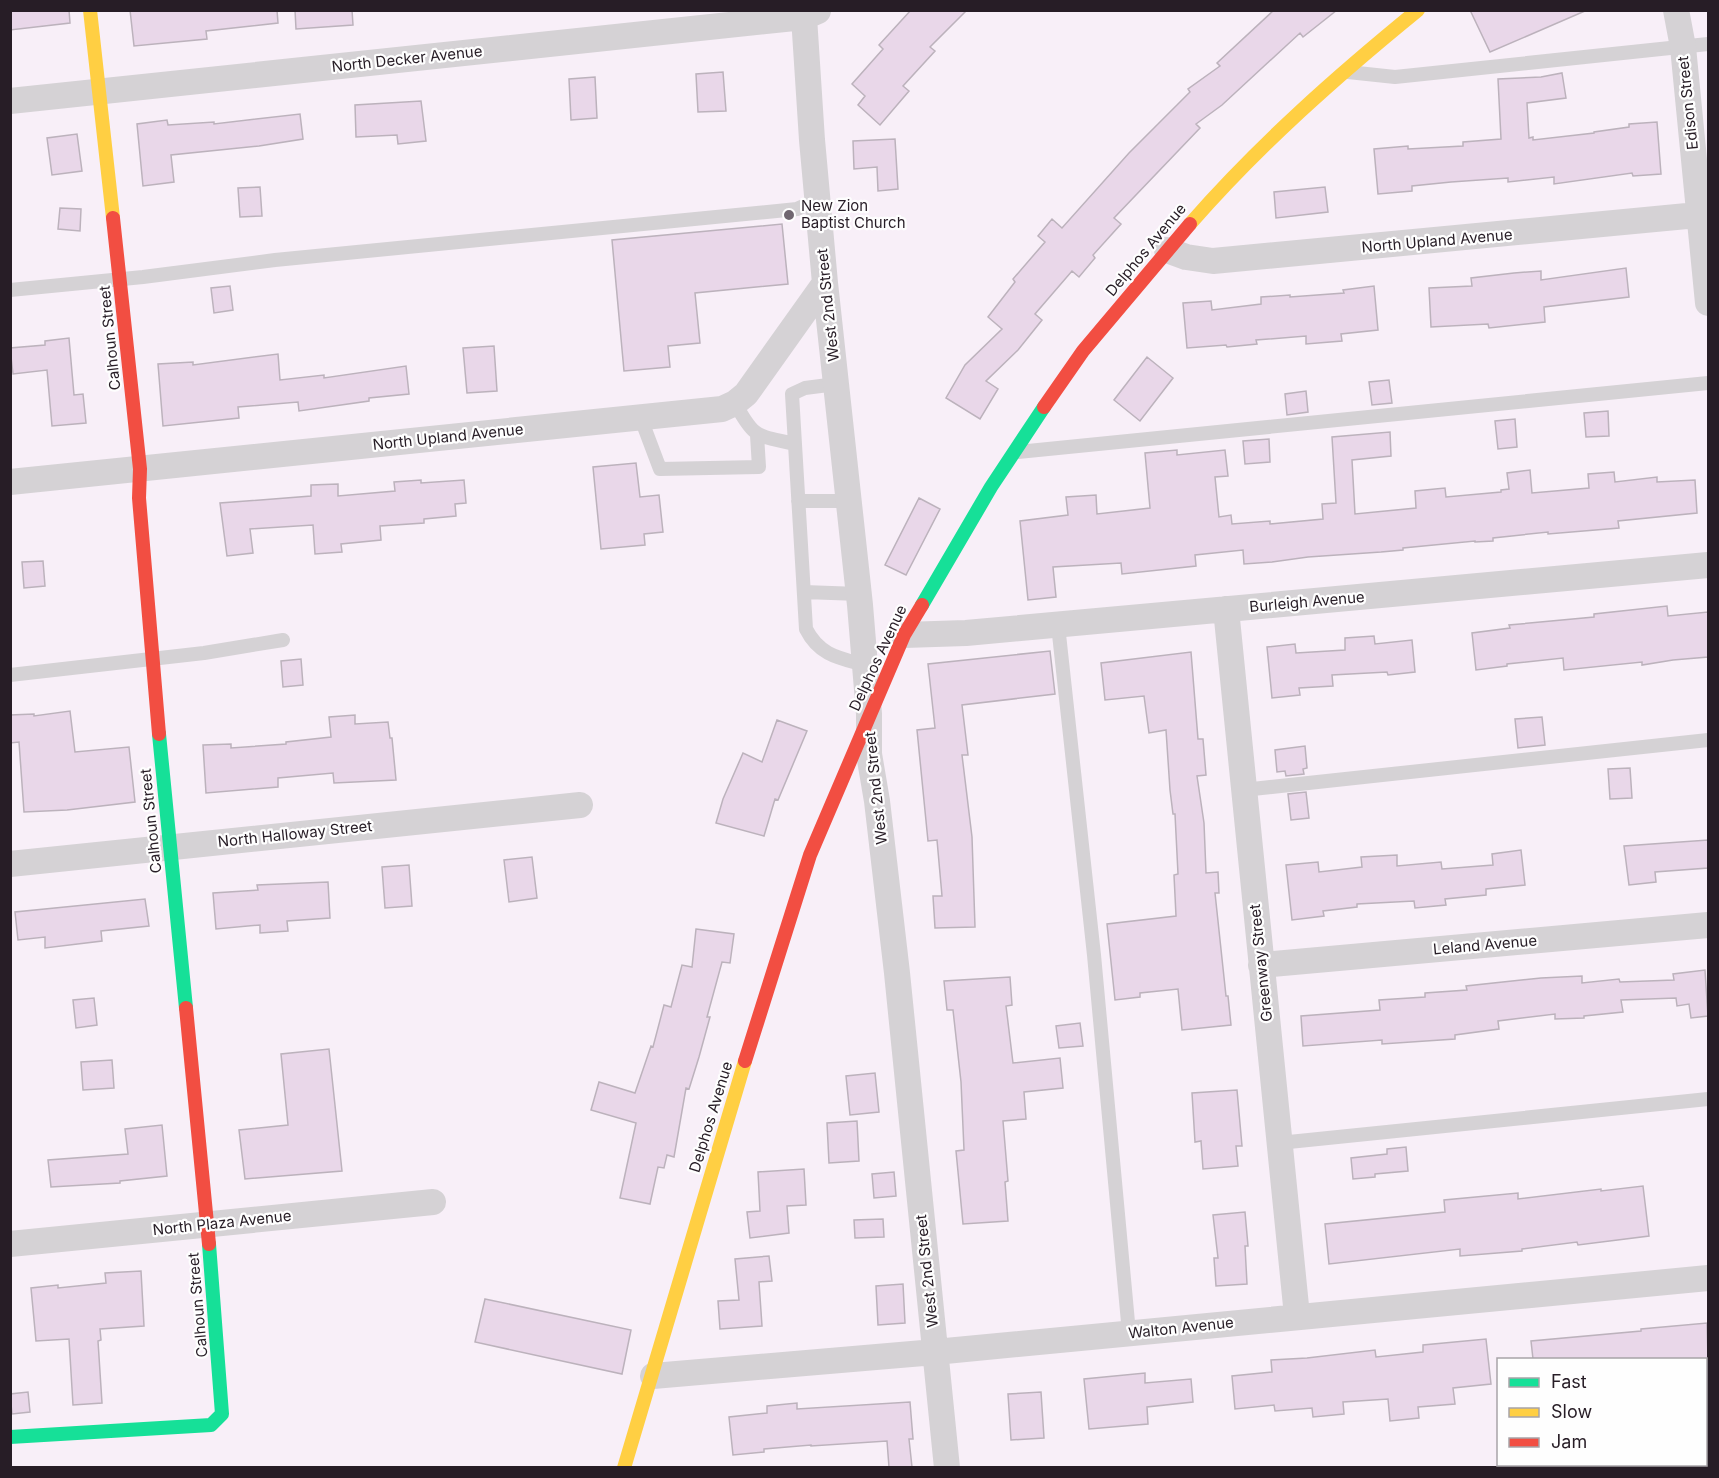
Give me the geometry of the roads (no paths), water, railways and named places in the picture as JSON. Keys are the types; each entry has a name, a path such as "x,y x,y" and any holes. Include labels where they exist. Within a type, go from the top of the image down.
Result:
{"street":[{"name":"Calhoun Street","path":"10,1437 211,1425 222,1414 223,1402 152,658 139,498 140,469 90,10"},
{"name":"Delphos Avenue","path":"624,1467 744,1064 810,855 904,635 957,543 1014,452 1083,351 1167,250 1238,171 1343,71 1418,10"},
{"name":"Edison Street","path":"1676,10 1683,47 1704,214 1708,303"},
{"name":"North Decker Avenue","path":"10,101 811,14"},
{"name":"West 2nd Street","path":"811,14 817,200 859,594 869,714 869,754 877,801 897,974 946,1467"},
{"name":"North Upland Avenue","path":"1167,250 1186,257 1213,261 1704,214"},
{"path":"735,403 746,394 825,284"},
{"name":"North Upland Avenue","path":"10,482 722,409 735,403"},
{"name":"Burleigh Avenue","path":"904,635 966,633 1058,625 1708,565"},
{"name":"Greenway Street","path":"1226,609 1297,1316"},
{"name":"North Halloway Street","path":"10,864 580,805"},
{"name":"Leland Avenue","path":"1261,965 1708,925"},
{"name":"North Plaza Avenue","path":"10,1244 433,1202"},
{"name":"Walton Avenue","path":"652,1376 935,1352 1708,1278"}],"lane":[{"path":"1343,71 1395,77 1708,44"},
{"path":"10,290 275,260 797,208 817,200"},
{"path":"1014,452 1708,383"},
{"path":"836,384 805,388 792,394 806,629 812,641 831,655 865,665"},
{"path":"735,403 748,426 757,435 795,444"},
{"path":"640,416 660,469 759,467 757,435"},
{"path":"798,501 849,501"},
{"path":"804,592 859,594"},
{"path":"1058,625 1095,967 1129,1333"},
{"path":"10,675 204,653 283,640"},
{"path":"1243,790 1708,740"},
{"path":"1279,1143 1708,1099"}],"place":[{"name":"New Zion Baptist Church","path":"789,215"}]}
